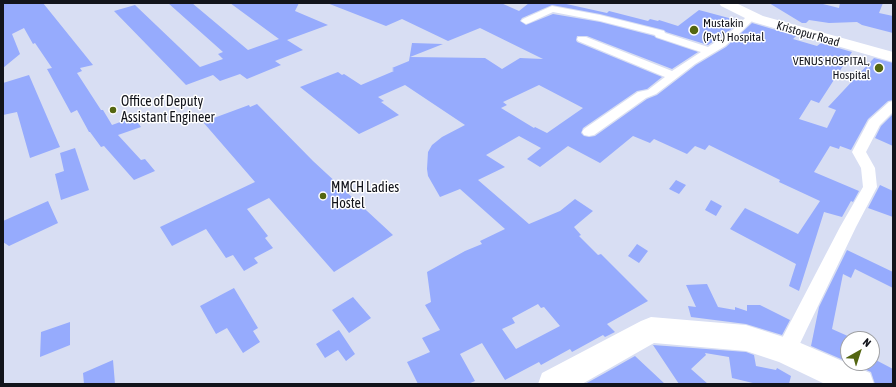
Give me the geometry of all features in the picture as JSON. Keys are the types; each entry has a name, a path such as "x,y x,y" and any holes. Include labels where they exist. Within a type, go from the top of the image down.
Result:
{"main road":[{"name":"Kristopur Road","path":"726,3 752,16 893,57"},
{"path":"553,384 650,330 746,338 786,351 860,384"}],"street":[{"path":"526,22 552,9 600,18 660,33 660,35 709,51"},
{"path":"589,132 642,95 652,92 737,31 752,16"},
{"path":"582,39 674,76"},
{"path":"786,351 848,227 870,187 868,168 859,152 874,123 893,105"}],"building":[{"path":"3,3 43,3 93,65 80,68 82,71 77,73 112,125 134,117 141,127 118,135 141,160 145,159 155,171 134,180 104,146 101,147 89,132 77,110 71,113 47,69 52,68 35,43 33,44 24,28 12,34 20,54 3,68"},
{"path":"168,3 192,3 248,50 279,39 230,3 299,3 295,11 328,25 287,40 303,50 275,61 281,65 247,79 240,74 220,81 213,75 186,85 114,11 135,5 200,67 223,59 218,54 223,52"},
{"path":"327,3 501,3 519,11 529,3 562,3 607,13 609,11 648,21 650,19 659,20 678,26 699,10 740,21 733,28 708,45 666,32 664,30 600,14 552,5 522,18 520,21 526,25 553,14 600,22 654,36 698,52 672,69 587,36 577,36 577,42 662,77 647,89 637,91 583,128 581,133 584,136 589,137 595,136 647,99 657,95 696,65 726,47 752,23 796,36 793,39 817,46 821,43 852,52 819,103 811,100 799,119 827,128 836,110 828,107 874,58 893,63 893,100 888,101 868,119 851,150 840,146 839,149 830,146 814,172 859,191 853,202 851,201 842,217 824,212 799,291 789,286 796,264 730,229 745,208 798,234 820,201 779,182 780,180 709,145 705,150 695,146 687,154 654,139 650,143 633,136 600,163 568,146 540,167 527,159 541,148 519,136 486,155 505,167 478,180 529,224 560,211 575,199 593,211 574,227 581,235 579,236 598,255 601,254 648,301 607,324 615,332 605,337 603,335 572,352 570,349 541,365 539,362 505,380 482,343 460,354 475,381 468,384 418,384 407,362 430,352 422,338 440,330 425,305 431,302 427,272 465,251 482,244 480,241 505,229 460,189 440,197 428,176 428,152 432,145 442,137 465,125 405,85 378,97 384,101 381,102 399,115 359,134 300,87 338,72 342,75 344,74 361,85 394,71 392,68 409,61 412,43 443,44 410,57 485,58 502,69 520,58 543,59 480,28 448,41 402,19 386,26","holes":["539,85 583,108 547,133 535,127 534,128 501,108 507,105 503,102","538,304 541,308 544,307 560,326 516,349 502,329 515,323 512,318"]},
{"path":"769,3 819,3 839,8 840,3 883,3 879,13 893,16 893,33 862,25 857,22 829,23 809,20 806,23 802,23"},
{"path":"29,75 60,147 30,158 17,112 3,115 3,83"},
{"path":"257,104 313,161 393,235 334,272 269,198 247,209 268,236 265,238 273,248 254,258 258,263 244,271 233,255 226,258 206,229 172,246 160,227 255,182 203,122 249,105 250,107"},
{"path":"893,114 893,146 875,138 881,126"},
{"path":"75,148 89,190 61,200 55,174 64,171 60,153"},
{"path":"676,180 686,185 679,194 669,189"},
{"path":"880,185 893,191 893,217 868,208"},
{"path":"711,200 722,206 716,216 705,210"},
{"path":"48,201 58,223 9,246 3,242 3,221"},
{"path":"637,244 648,251 639,263 628,256"},
{"path":"847,250 893,272 893,288 855,269 851,278 843,274 832,329 840,333 840,359 811,346 819,307"},
{"path":"707,284 718,307 735,310 735,307 747,311 747,305 760,305 790,320 782,335 746,324 691,317 688,306 696,307 686,285"},
{"path":"234,288 258,328 253,331 260,342 243,353 227,328 216,334 200,306"},
{"path":"353,297 371,318 349,333 332,310"},
{"path":"70,322 70,345 40,357 41,332"},
{"path":"339,330 355,354 346,361 338,350 325,358 316,344"},
{"path":"653,345 746,352 754,355 756,366 776,370 777,368 791,376 789,384 757,384 732,378 729,357 705,353 706,355 691,369 708,384 679,384"},
{"path":"635,356 665,384 585,384 605,373"},
{"path":"113,360 115,384 84,384 83,373"},
{"path":"880,362 893,369 893,384 875,384 871,372 869,371 880,371"}],"place":[{"name":"Mustakin (Pvt.) Hospital","path":"694,30"},
{"name":"VENUS HOSPITAL, Hospital","path":"879,68"},
{"name":"Office of Deputy Assistant Engineer","path":"113,110"},
{"name":"MMCH Ladies Hostel","path":"323,196"}]}
